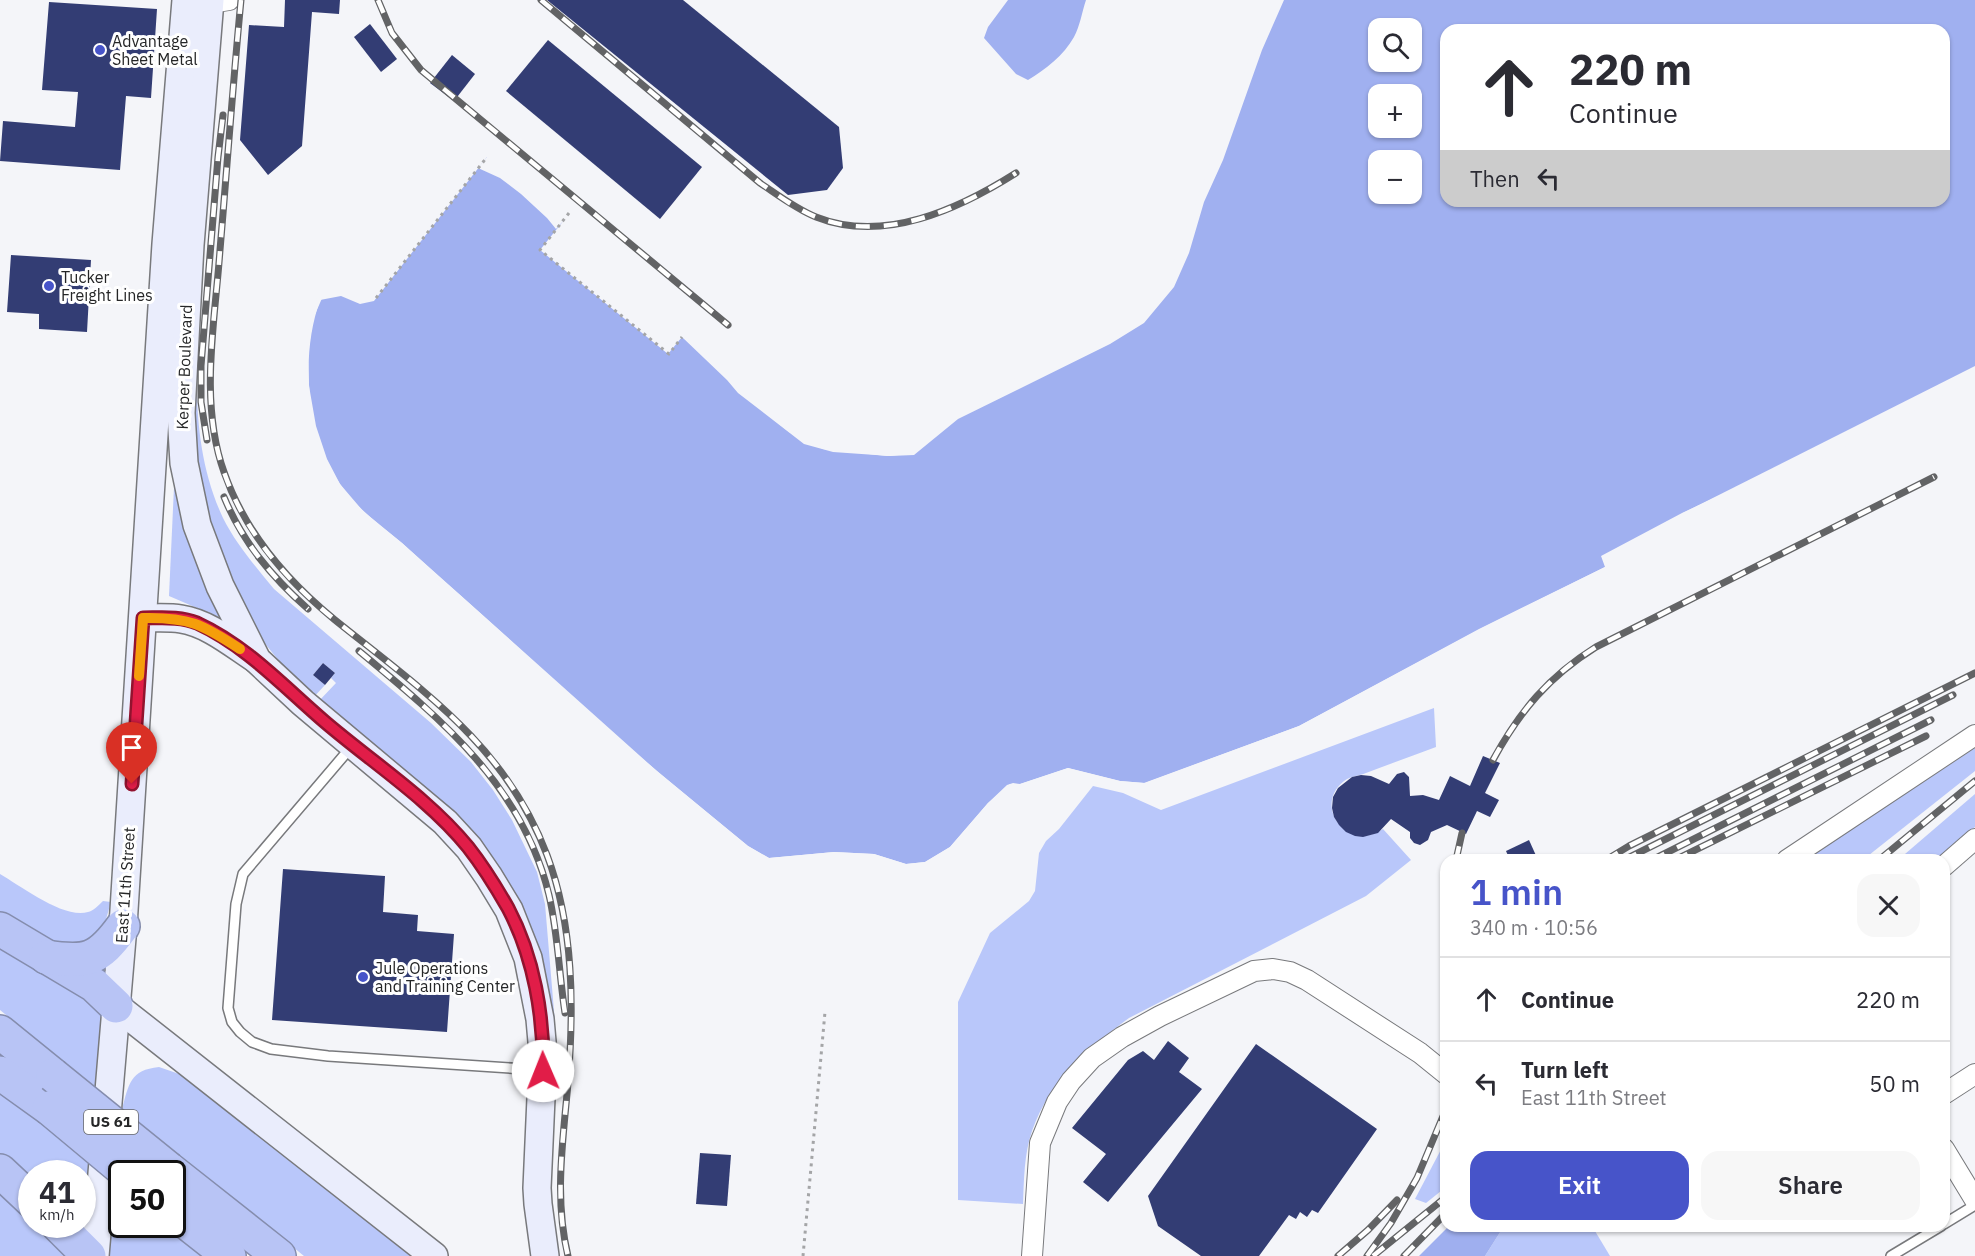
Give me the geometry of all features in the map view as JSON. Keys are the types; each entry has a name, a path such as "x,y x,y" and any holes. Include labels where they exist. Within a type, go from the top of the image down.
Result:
{"highway":[{"path":"46,957 69,960 98,954 110,945 123,927"},
{"path":"0,929 94,985 116,1006"},
{"name":"US 61","path":"0,1032 279,1256"},
{"name":"US 61","path":"0,1073 48,1108 111,1160"},
{"path":"0,1171 18,1188"},
{"path":"186,1222 229,1256"},
{"path":"71,1238 89,1256"}],"main road":[{"name":"Kerper Boulevard","path":"204,1 181,413 184,463 197,525 220,586 257,660 352,746 445,822 469,848 509,910 528,958 540,1019 543,1071 537,1188 545,1256"},
{"name":"Kerper Boulevard","path":"148,514 166,244 204,1"},
{"path":"148,514 181,413"},
{"name":"East 11th Street","path":"95,1256 123,927 148,514"},
{"path":"143,618 181,619 194,622 225,638 257,660"},
{"path":"116,1006 434,1256"}],"street":[{"path":"1796,854 1975,735"},
{"path":"1950,861 1975,839"},
{"path":"1032,1256 1040,1143 1057,1102 1071,1080 1092,1058 1122,1037 1254,971 1273,969 1290,972 1307,980 1419,1053 1440,1069"},
{"path":"1950,1090 1975,1074"},
{"path":"1950,1159 1975,1200"}],"lane":[{"path":"352,746 243,874 236,904 228,1008 232,1022 252,1042 271,1049 328,1056 543,1071"},
{"path":"1950,1220 1975,1205"},
{"path":"1891,1256 1930,1232"}],"path":[{"path":"376,298 487,157"},
{"path":"569,213 540,250 669,354 682,337"},
{"path":"803,1256 825,1012"}],"shaded area":[{"path":"1008,0 1086,0 1078,28 1070,44 1054,61 1028,80 1016,74 984,38 988,27"},
{"path":"1274,0 1975,0 1975,376 1682,513 1601,556 1605,567 1479,629 1299,726 1144,783 1120,781 1068,768 1020,784 1007,785 988,803 950,847 925,862 906,864 874,854 834,852 769,858 748,846 611,732 346,493 329,464 320,441 313,418 310,394 310,345 320,300 341,296 360,304 374,301 487,157 564,220 540,250 668,354 682,337 725,370 735,388 789,432 823,449 887,456 910,454 953,414 1103,344 1139,321 1161,294 1176,265"},
{"path":"188,373 197,373 199,429 205,466 216,501 228,528 253,564 274,589 431,723 471,762 493,790 512,820 537,872 545,904 555,1023 532,943 521,916 317,703 336,683 331,678 335,673 323,663 313,675 325,685 312,699 262,640 241,608 196,492"},
{"path":"176,483 225,620 169,596"},
{"path":"1434,708 1436,747 1347,779 1335,791 1332,802 1333,814 1338,823 1347,831 1358,835 1370,835 1383,829 1411,860 1366,896 1129,1018 1085,1054 1049,1096 1029,1140 1023,1204 958,1200 958,1002 990,933 1029,901 1035,891 1039,853 1046,841 1059,829 1093,786 1123,793 1161,810"},
{"path":"1975,748 1975,771 1870,854 1814,854"},
{"path":"1975,794 1975,827 1943,854 1905,854"},
{"path":"0,874 42,900 67,911 88,912 103,901 111,902 104,926 87,944 64,947 0,917"},
{"path":"0,944 103,1006 98,1090 0,1010"},
{"path":"159,1067 185,1076 414,1256 304,1256 122,1109 132,1080 142,1071"},
{"path":"0,1090 88,1160 18,1160 18,1170 0,1153"},
{"path":"1440,1151 1440,1192 1426,1203 1415,1199"},
{"path":"0,1186 18,1203 18,1238 54,1238 66,1256 0,1256"},
{"path":"1443,1232 1500,1232 1485,1256 1419,1256"},
{"path":"1500,1232 1596,1232 1610,1256 1485,1256"},
{"path":"108,1238 186,1238 209,1256 107,1256"}],"pier":[{"path":"1271,0 1284,0 1262,50 1223,160 1204,202 1189,253 1174,287 1144,323 1110,344 958,419 914,455 890,456 833,452 804,444 738,393 682,337 684,335 727,368 737,386 791,430 823,446 887,453 909,451 952,412 1035,368 1101,342 1137,319 1159,292 1173,264"},
{"path":"491,156 566,218 556,229 521,194 500,178 478,168 487,157"},
{"path":"323,296 313,319 308,353 309,386 316,426 327,459 340,484 363,511 402,543 658,772 748,846 769,858 834,852 874,854 906,864 925,862 950,847 988,803 1010,784 1020,784 1068,768 1120,781 1145,783 1299,726 1482,628 1605,567 1607,569 1480,632 1300,728 1146,785 1120,784 1068,771 1020,787 1011,787 990,806 952,849 926,865 906,867 874,857 834,855 769,861 746,848 610,734 479,615 361,513 338,486 324,460 313,427 306,387 305,353 310,319 317,298"},
{"path":"1975,366 1975,379 1691,527 1683,513"}],"building":[{"path":"285,0 340,0 339,14 312,12 302,146 268,175 240,140 249,25 284,27"},
{"path":"547,0 683,0 839,127 843,168 827,190 788,195"},
{"path":"49,2 157,9 151,98 126,96 120,170 0,161 3,121 75,127 78,92 42,90"},
{"path":"370,24 397,59 381,72 354,37"},
{"path":"548,40 702,167 660,219 506,91"},
{"path":"452,55 475,74 454,101 430,83"},
{"name":"Tucker Freight Lines","path":"11,255 91,260 87,332 39,329 39,314 7,312"},
{"path":"323,663 335,673 325,685 313,675"},
{"path":"1483,756 1500,763 1485,793 1499,800 1490,817 1477,811 1466,834 1447,825 1431,832 1428,840 1420,845 1414,843 1410,838 1410,832 1391,819 1378,833 1363,837 1346,832 1334,817 1333,797 1338,788 1352,777 1371,776 1389,784 1397,774 1404,772 1409,777 1410,796 1423,795 1439,800 1450,776 1470,786"},
{"path":"1529,840 1535,854 1507,854 1506,851"},
{"name":"Jule Operations and Training Center","path":"283,869 385,876 383,912 418,915 417,931 454,934 447,1032 272,1020"},
{"path":"1168,1041 1189,1058 1179,1072 1202,1089 1108,1202 1083,1182 1106,1154 1072,1128 1128,1060 1143,1051 1154,1060"},
{"path":"1256,1044 1377,1129 1318,1213 1312,1210 1307,1217 1300,1212 1296,1219 1289,1215 1259,1256 1201,1256 1158,1226 1148,1196"},
{"path":"700,1153 731,1155 727,1206 696,1204"}],"railway":[{"path":"241,0 212,333 210,390 216,445 224,472 243,515 269,554 317,605 430,696 485,751 509,782 530,816 547,855 563,910 570,968 570,1054 562,1148 561,1191 561,1213 568,1256"},
{"path":"378,0 392,33 421,70 728,325"},
{"path":"541,0 760,183 794,206 816,217 842,224 868,227 920,219 970,199 1016,173"},
{"path":"207,440 201,402 201,366 223,115"},
{"path":"1493,760 1503,742 1537,696 1563,670 1596,647 1934,477"},
{"path":"224,497 249,544 271,572 308,609"},
{"path":"359,651 420,702 448,729 499,788 520,820 537,856 549,895 565,1013"},
{"path":"1616,854 1975,673"},
{"path":"1636,854 1953,695"},
{"path":"1664,854 1931,720"},
{"path":"1687,854 1926,736"},
{"path":"1886,854 1975,781"},
{"path":"1457,854 1462,833"},
{"path":"1367,1256 1391,1223 1417,1178 1440,1123"},
{"path":"1338,1256 1397,1200"},
{"path":"1373,1256 1440,1202"},
{"path":"1404,1256 1440,1219"}],"slow traffic":[{"path":"139,676 143,618 181,619 194,622 225,638 240,649"}],"place":[{"name":"Advantage Sheet Metal","path":"100,50"},
{"name":"Tucker Freight Lines","path":"49,286"},
{"name":"Jule Operations and Training Center","path":"363,977"}],"route":[{"path":"132,784 143,618 181,619 194,622 225,638 257,660 352,746 445,822 469,848 509,910 528,958 540,1019 543,1071"}]}
